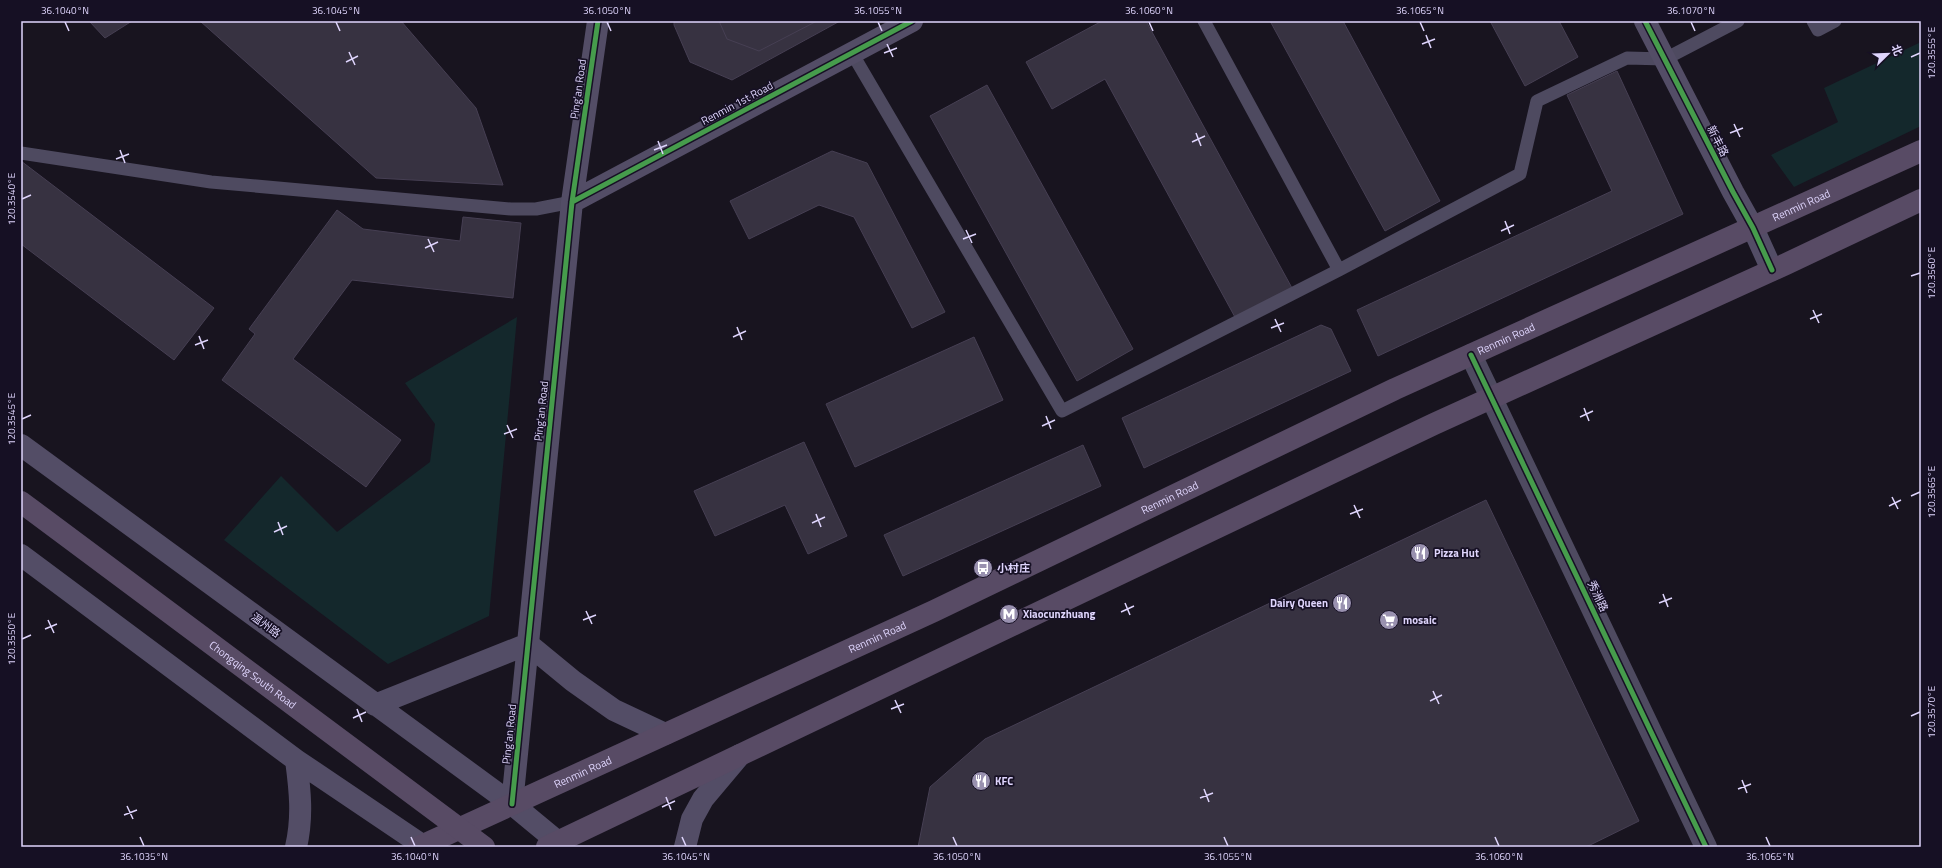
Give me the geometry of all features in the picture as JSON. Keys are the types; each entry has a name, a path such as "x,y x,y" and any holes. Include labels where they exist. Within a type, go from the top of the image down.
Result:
{"main road":[{"name":"Ping'an Road","path":"512,804 572,202 598,21"},
{"name":"Renmin 1st Road","path":"572,202 912,21"},
{"name":"新丰路","path":"1645,21 1732,192 1753,228 1772,270"},
{"name":"Renmin Road","path":"422,846 934,611 1395,389 1921,151"},
{"path":"512,804 556,845 888,683 1492,397 1772,270 1921,200"},
{"name":"温州路","path":"21,444 375,706 512,804"},
{"name":"Chongqing South Road","path":"21,502 484,847"},
{"path":"21,555 296,760 422,846"},
{"path":"375,706 528,644 574,682 614,710 665,734"},
{"path":"685,847 692,819 703,799 740,755"},
{"path":"296,760 302,803 296,847"}],"street":[{"name":"秀洲路","path":"1471,355 1706,847"}],"lane":[{"path":"1204,21 1339,270"},
{"path":"852,53 1062,411 1339,270 1520,174 1537,101 1628,58 1665,59 1738,21"},
{"path":"1813,21 1818,30 1835,21"},
{"path":"21,153 212,182 472,206 536,209 572,202"}],"green space":[{"path":"1921,42 1921,126 1794,187 1771,155 1838,122 1824,88"},
{"path":"517,317 489,616 388,664 224,540 281,476 337,532 430,462 435,424 405,383"}],"building":[{"path":"89,21 132,21 105,38"},
{"path":"200,21 401,21 476,108 503,185 376,178"},
{"path":"674,21 840,21 732,80 690,62 674,25"},
{"path":"719,21 817,21 759,51 727,39"},
{"path":"1102,21 1146,21 1292,288 1236,319 1105,79 1052,109 1026,62"},
{"path":"1270,21 1343,21 1440,201 1385,231"},
{"path":"1490,21 1559,21 1578,57 1525,86"},
{"path":"1617,71 1683,214 1378,356 1357,310 1612,191 1567,95"},
{"path":"987,85 1133,349 1077,381 930,116"},
{"path":"832,151 867,163 945,312 912,328 854,217 819,205 749,239 730,201"},
{"path":"21,161 214,308 174,360 21,244"},
{"path":"337,210 363,229 460,241 463,217 521,223 513,298 352,280 293,359 401,440 366,487 222,380 255,334 249,329"},
{"path":"1321,325 1331,329 1351,371 1144,468 1122,418"},
{"path":"974,337 1003,400 855,467 826,404"},
{"path":"804,442 847,536 808,554 785,505 715,536 694,491"},
{"path":"1083,445 1101,486 903,576 884,535"},
{"name":"mosaic","path":"1486,500 1639,821 1586,847 918,847 930,787 985,739"}],"cycle path":[{"path":"512,804 572,202 598,21"},
{"path":"572,202 912,21"},
{"path":"1645,21 1753,228 1772,270"},
{"path":"1471,355 1706,847"}],"place":[{"name":"Pizza Hut","path":"1420,553"},
{"name":"小村庄","path":"983,568"},
{"name":"Dairy Queen","path":"1342,603"},
{"name":"Xiaocunzhuang","path":"1009,614"},
{"name":"mosaic","path":"1389,620"},
{"name":"KFC","path":"981,781"}]}
